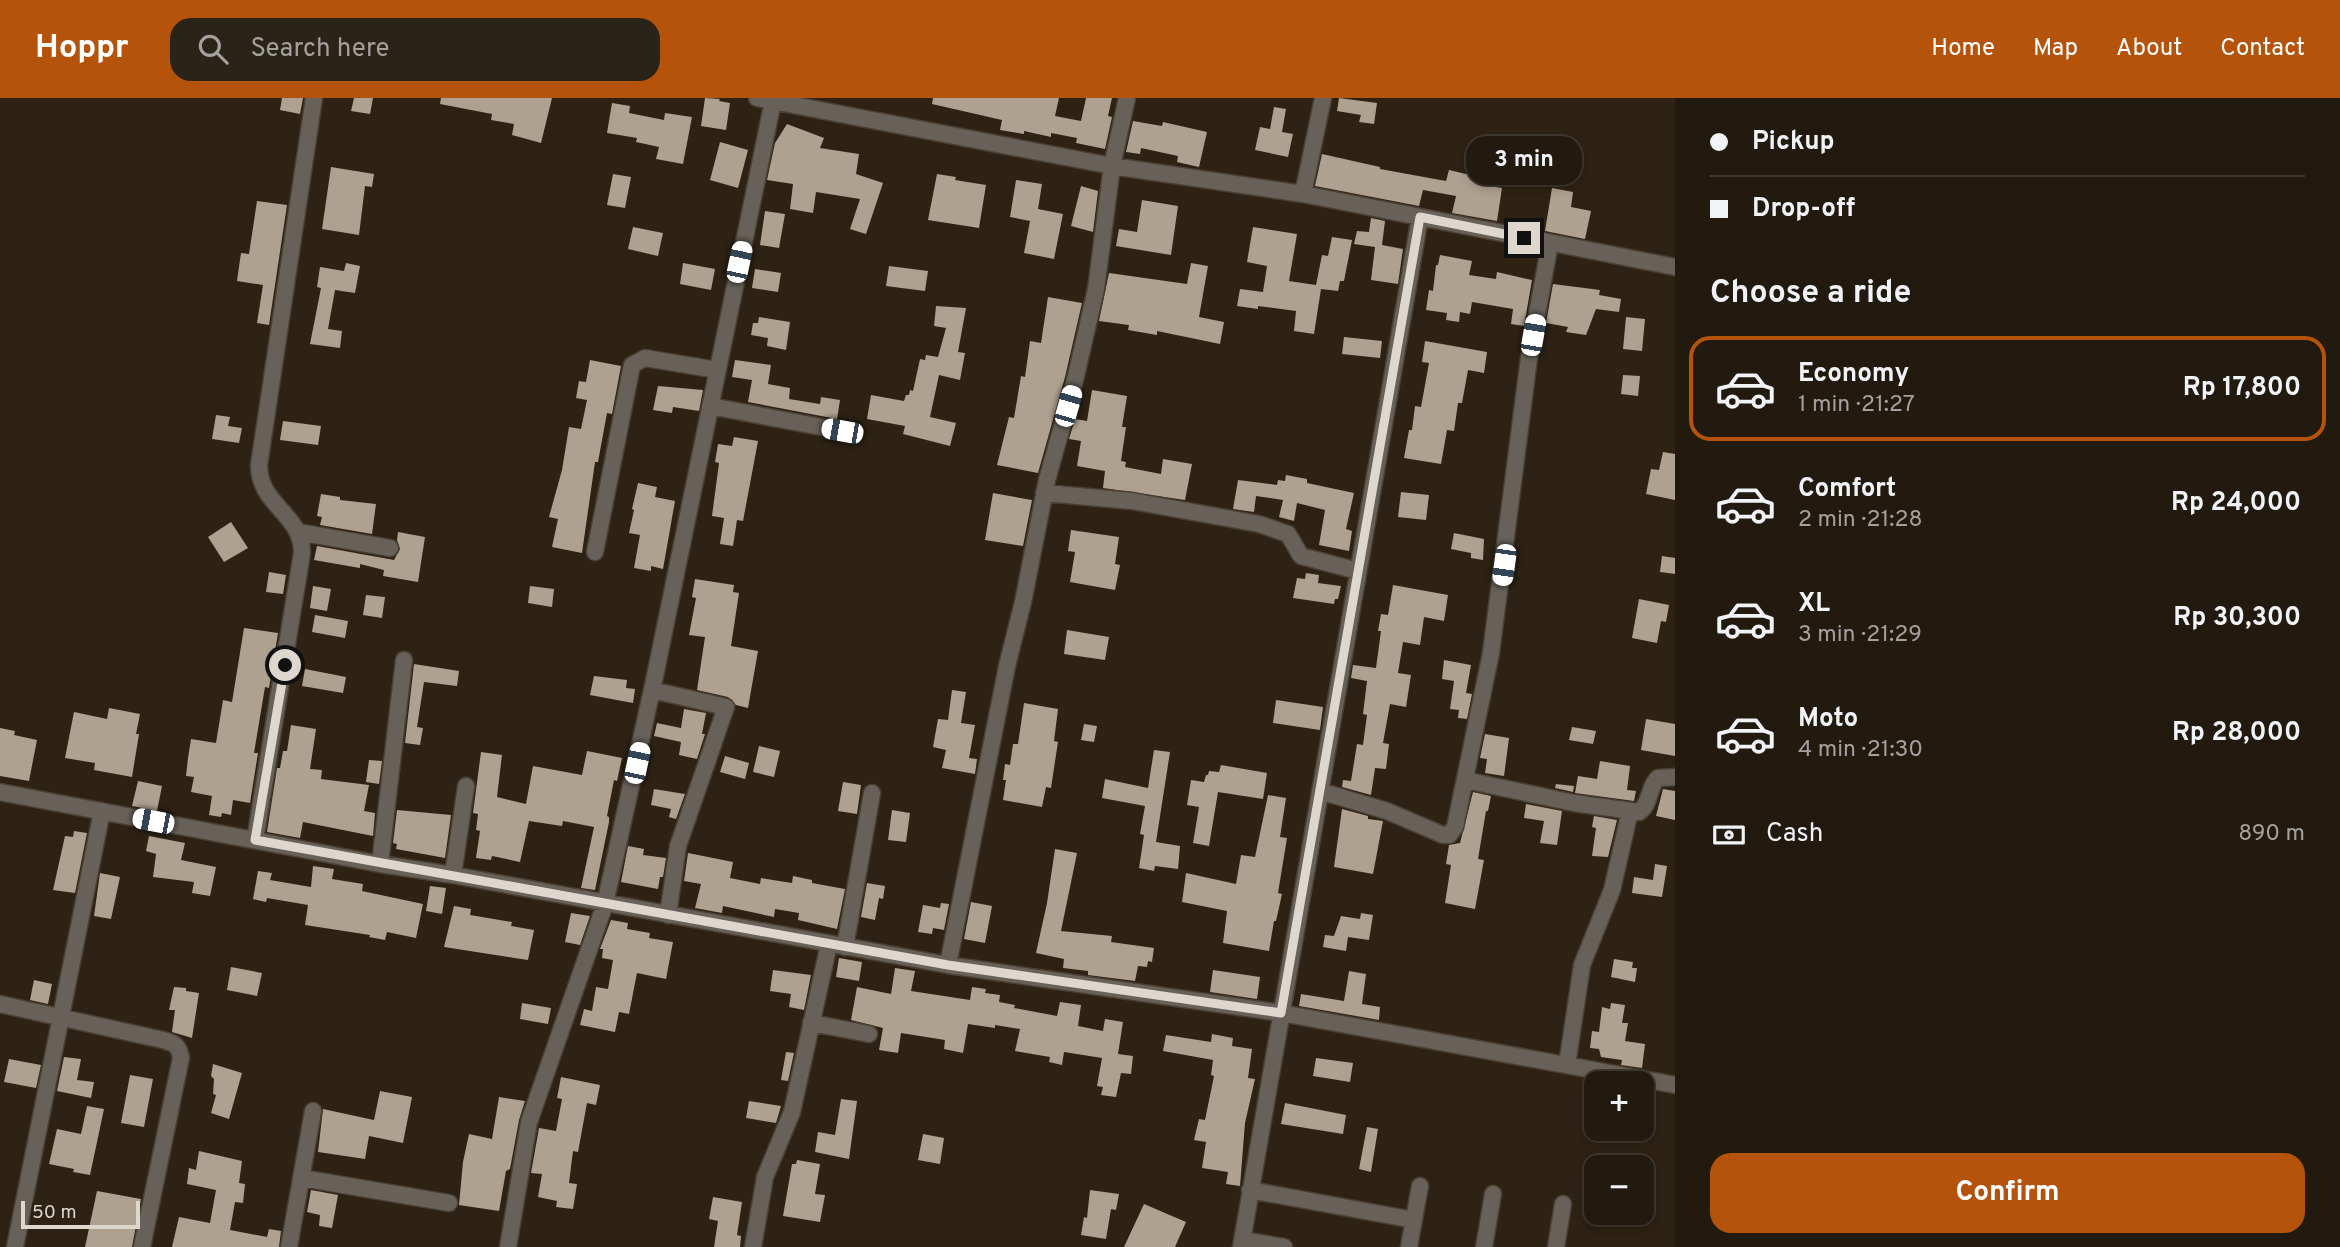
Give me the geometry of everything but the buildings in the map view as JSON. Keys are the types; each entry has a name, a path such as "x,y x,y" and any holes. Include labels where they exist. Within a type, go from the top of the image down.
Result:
{"street":[{"path":"255,840 302,553 299,532 268,496 259,474 259,465 314,98"},
{"path":"948,965 1044,493 1075,380 1096,289 1112,166 1126,98"},
{"path":"1303,194 1323,98"},
{"path":"508,1247 529,1122 605,904 710,406 765,100 1112,166 1303,194 1675,267"},
{"path":"1284,1247 1242,1243 1420,217"},
{"path":"1320,791 1387,811 1443,835 1449,835 1455,827 1492,653 1529,358 1550,243"},
{"path":"595,552 632,365 645,358 716,370"},
{"path":"710,406 842,431"},
{"path":"1044,493 1132,501 1259,524 1288,534 1301,556 1358,570"},
{"path":"299,532 390,548"},
{"path":"380,864 404,660"},
{"path":"652,690 726,708 678,846 668,915"},
{"path":"1465,780 1574,803 1639,812 1645,808 1653,783 1658,778 1675,778"},
{"path":"453,875 466,786"},
{"path":"0,792 380,864 948,965 1281,1013 1675,1084"},
{"path":"753,1247 765,1177 792,1112 811,1023 837,945 873,793"},
{"path":"15,1247 102,811"},
{"path":"1567,1065 1582,965 1612,890 1630,811"},
{"path":"0,1004 163,1040 174,1043 179,1049 181,1058 142,1247"},
{"path":"811,1023 869,1034"},
{"path":"289,1247 313,1111"},
{"path":"302,1178 449,1203"},
{"path":"1409,1247 1420,1186"},
{"path":"1250,1190 1414,1220"},
{"path":"1484,1247 1493,1194"},
{"path":"1556,1247 1563,1204"}],"route":[{"path":"285,665 255,840 948,965 1281,1013 1420,217 1524,238"}]}
